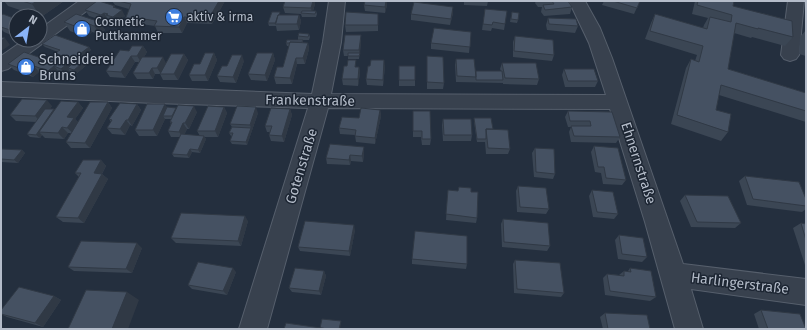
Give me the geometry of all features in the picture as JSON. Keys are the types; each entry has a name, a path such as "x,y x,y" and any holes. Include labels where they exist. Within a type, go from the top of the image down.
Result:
{"street":[{"path":"48,31 90,1"},
{"name":"Gotenstraße","path":"253,329 320,101 332,42 338,1"},
{"name":"Ehnernstraße","path":"577,1 598,46 618,102 648,190 689,329"},
{"path":"790,55 796,1"},
{"path":"1,66 25,48"},
{"name":"Frankenstraße","path":"1,89 154,96 320,101 618,102"},
{"name":"Harlingerstraße","path":"674,275 769,286 806,292"}],"building":[{"path":"22,1 37,1 32,4"},
{"path":"97,1 115,6 113,7 122,10 113,17 104,13 101,15 85,10"},
{"name":"aktiv & irma","path":"118,1 219,1 209,18 184,17 179,27 154,26 157,21 137,18 125,20 131,4"},
{"path":"285,1 313,1 311,8 283,7"},
{"path":"365,1 386,1 385,7 364,5"},
{"path":"552,1 568,1 572,7 545,10 543,5 554,4"},
{"path":"613,1 640,1 637,8"},
{"path":"698,1 734,1 733,6 792,21 793,37 736,23 728,69 806,93 806,111 721,85 716,110 731,114 728,132 677,115 691,59 699,62 703,46 650,31 655,14 707,29 710,17 731,22 732,15 697,5"},
{"path":"414,2 453,7 451,19 411,14"},
{"path":"485,9 507,11 505,24 493,22 492,25 483,24"},
{"path":"302,11 316,11 315,14 301,13"},
{"path":"272,12 280,12 276,23 268,23"},
{"path":"346,12 378,14 378,25 345,25"},
{"path":"512,12 519,13 518,20 511,19"},
{"path":"3,14 8,16 8,29 1,27 1,15"},
{"path":"76,14 100,22 94,26 87,23 80,28 64,22"},
{"path":"278,15 299,15 297,24 275,24"},
{"path":"548,18 576,19 578,26 549,24"},
{"path":"434,28 471,32 470,47 431,43"},
{"path":"299,33 309,34 308,37 298,36"},
{"path":"55,35 89,47 72,60 55,53 60,50 48,46 48,40"},
{"path":"345,35 361,35 359,50 343,50"},
{"path":"515,36 553,40 554,55 514,51"},
{"path":"287,40 303,40 302,42 286,43"},
{"path":"290,42 308,43 303,58 296,58 290,78 274,77 277,67 283,67"},
{"path":"132,46 143,46 137,56 131,56 121,72 106,71 120,50 129,51"},
{"path":"24,52 44,59 41,61 45,63 53,57 69,62 61,69 54,66 48,71 34,66 27,71 8,64"},
{"path":"205,53 214,53 205,75 189,75 194,64 200,64"},
{"path":"257,53 273,53 265,75 248,74"},
{"path":"348,53 360,53 359,56 348,56"},
{"path":"171,54 184,54 174,74 160,74"},
{"path":"232,55 242,55 233,77 217,76 222,66 227,66"},
{"path":"427,56 443,57 444,83 427,82"},
{"path":"142,57 163,57 157,68 152,68 149,73 133,73"},
{"path":"456,59 474,59 476,77 457,76"},
{"path":"86,60 74,70 68,68 71,65 69,62 64,61"},
{"path":"348,60 356,60 355,67 359,67 358,79 342,79 344,66 347,66"},
{"path":"371,60 384,60 383,80 366,79 368,66 370,66"},
{"path":"502,63 536,63 539,79 505,78"},
{"path":"399,66 415,66 415,80 399,80"},
{"path":"564,69 594,69 598,81 568,81"},
{"path":"476,71 502,71 503,80 476,80"},
{"path":"22,99 47,100 35,116 10,115"},
{"path":"61,101 78,102 67,117 74,118 67,128 62,127 58,133 39,132"},
{"path":"90,102 108,102 85,143 66,142"},
{"path":"120,103 137,104 128,120 126,120 120,129 107,128 112,120 109,119"},
{"path":"147,104 165,104 153,130 135,130"},
{"path":"178,105 194,106 179,132 168,131 172,122 170,122"},
{"path":"208,106 224,107 215,131 197,131"},
{"path":"237,106 256,107 250,125 230,124"},
{"path":"167,107 176,108 172,116 163,116"},
{"path":"271,108 290,109 282,136 269,135 272,126 265,126"},
{"path":"361,108 380,110 375,138 355,136 356,130 339,128 342,117 359,118"},
{"path":"45,109 54,109 36,135 27,134"},
{"path":"413,111 430,111 431,139 422,139 422,131 413,131"},
{"path":"568,111 612,112 620,137 574,136 571,126 591,126 590,121 570,121"},
{"path":"474,118 491,118 493,129 486,129 486,139 477,139"},
{"path":"443,119 471,119 472,135 444,135"},
{"path":"232,127 251,128 246,142 230,141 233,133 229,133"},
{"path":"486,129 508,130 510,149 488,148"},
{"path":"181,134 204,136 198,150 190,149 187,155 172,154"},
{"path":"330,144 364,147 362,156 350,155 349,160 326,158"},
{"path":"594,146 618,148 626,180 606,178 604,167 598,167"},
{"path":"535,148 554,149 555,174 536,172"},
{"path":"1,149 22,150 14,160 1,159"},
{"path":"83,160 101,160 94,173 102,174 78,218 56,217 81,173 75,173"},
{"path":"745,176 799,182 806,199 806,206 753,199"},
{"path":"518,186 546,188 549,209 520,207"},
{"path":"459,187 471,188 471,192 478,192 477,218 446,214 448,190 458,191"},
{"path":"592,190 613,192 618,214 597,212"},
{"path":"685,195 728,196 741,223 697,222"},
{"path":"181,213 245,216 238,241 171,238"},
{"path":"503,219 548,223 550,246 504,242"},
{"path":"305,221 354,225 349,251 298,247"},
{"path":"801,223 806,224 806,240"},
{"path":"415,231 467,236 467,264 412,259"},
{"path":"619,235 643,238 647,257 622,254"},
{"path":"81,241 137,243 126,269 68,267"},
{"path":"515,260 560,263 564,293 517,289"},
{"path":"198,262 233,268 223,291 188,285"},
{"path":"295,268 324,271 319,291 289,288"},
{"path":"630,268 651,271 656,297 610,291 607,274 624,276 624,271 631,272"},
{"path":"19,287 54,296 35,323 1,314 1,310"},
{"path":"86,290 127,292 112,329 68,329"},
{"path":"761,310 800,314 806,329 768,329"},
{"path":"605,313 647,315 650,329 608,329"},
{"path":"322,319 341,321 339,329 320,328"},
{"path":"286,323 328,329 284,329"}],"place":[{"name":"aktiv & irma","path":"174,17"},
{"name":"Cosmetic Puttkammer","path":"82,29"},
{"name":"Schneiderei Bruns","path":"26,67"}]}
